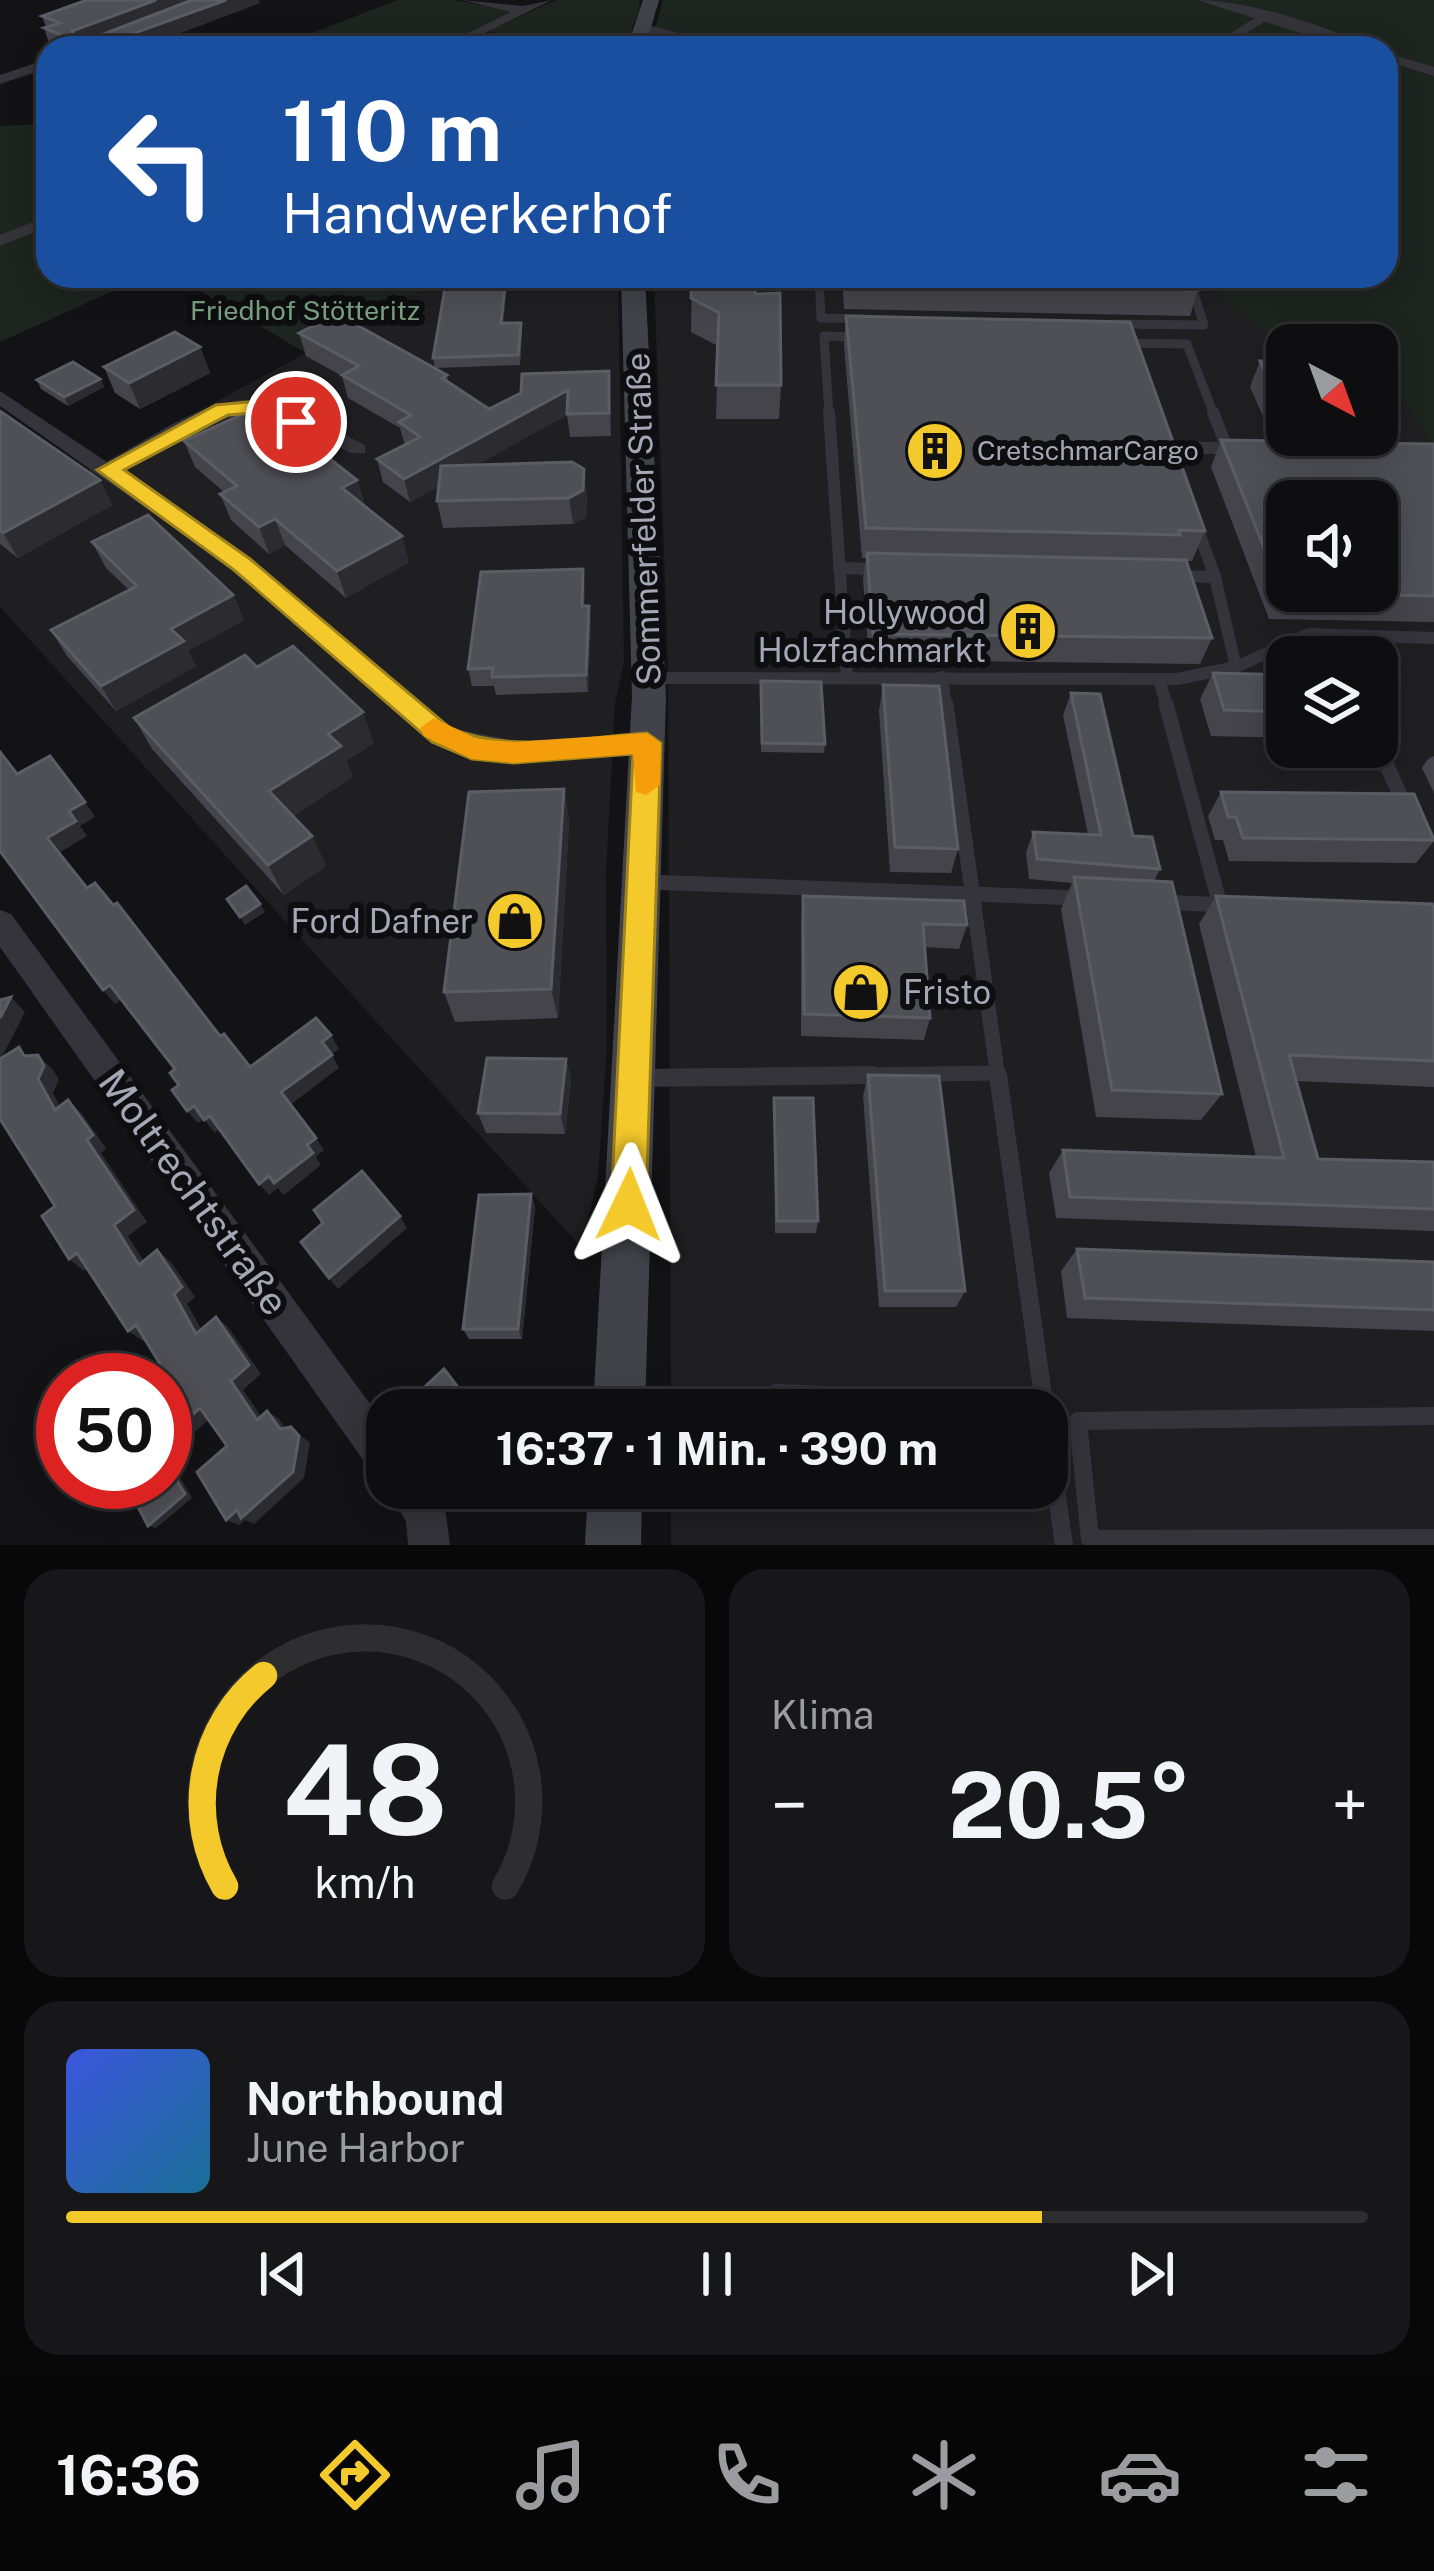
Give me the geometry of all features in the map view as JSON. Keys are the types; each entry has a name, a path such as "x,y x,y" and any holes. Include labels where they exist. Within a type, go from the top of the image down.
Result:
{"main road":[{"path":"641,36 651,0"},
{"name":"Sommerfelder Straße","path":"620,1389 648,678 633,288"},
{"path":"613,1545 614,1509"}],"street":[{"path":"468,0 524,10"},
{"path":"469,36 546,0"},
{"path":"1203,0 1325,36"},
{"path":"1398,61 1434,72"},
{"path":"0,80 36,67"},
{"path":"0,241 36,226"},
{"path":"0,397 242,565 441,735 472,749 514,752 647,743"},
{"path":"108,470 224,409 245,404 268,406 358,449"},
{"name":"Moltrechtstraße","path":"0,922 366,1431"},
{"path":"422,1509 429,1545"}],"lane":[{"path":"1234,36 1266,16"},
{"path":"645,28 676,36"},
{"path":"820,288 821,318 869,319"},
{"path":"1108,324 1204,325 1192,288"},
{"path":"847,676 824,336 869,337"},
{"path":"1119,343 1186,344 1227,448"},
{"path":"1182,480 1177,454 1185,449 1250,449"},
{"path":"1195,519 1215,578 1236,668"},
{"path":"839,568 910,570"},
{"path":"1168,576 1215,578"},
{"path":"1306,636 1328,636"},
{"path":"1398,637 1434,638"},
{"path":"648,678 1159,679 1236,668 1266,654"},
{"path":"942,677 1042,1389"},
{"path":"1159,679 1220,905"},
{"path":"1388,768 1411,818"},
{"path":"642,881 1108,899"},
{"path":"1153,902 1243,906"},
{"path":"634,1078 998,1073"},
{"path":"1434,1417 1078,1421 1090,1539 1434,1538"},
{"path":"1059,1509 1064,1545"}],"shaded area":[{"path":"427,288 618,288 624,663 615,702 606,873 607,1045 598,1177 581,1247 0,607 0,410 89,470"},
{"path":"654,288 1211,288 1266,334 1266,456 1398,456 1398,398 1434,445 1434,1545 671,1545 671,1509 1068,1509 1068,1389 671,1389 668,666"}],"green space":[{"path":"397,0 454,0 515,11 462,36 305,36"},
{"path":"556,0 639,0 629,36 507,36 488,31"},
{"path":"663,0 1434,0 1434,445 1398,399 1398,324 1266,324 1266,334 1211,288 1398,288 1398,36 683,36 655,29"},
{"path":"36,124 36,222 0,237 0,126"},
{"path":"36,231 36,288 119,288 0,342 0,246"},
{"name":"Friedhof Stötteritz","path":"195,288 427,288 306,353"}],"building":[{"path":"87,0 156,0 72,31 75,36 44,28 60,23 42,16"},
{"path":"192,0 226,0 126,36 99,36"},
{"path":"445,288 505,288 501,323 521,323 518,355 433,358"},
{"path":"691,288 780,293 781,385 716,385 719,313 691,298"},
{"path":"1081,288 1197,288 1198,290"},
{"path":"337,314 447,375 442,378 489,409 521,393 522,374 609,371 609,413 567,414 568,390 404,479 377,459 420,437 399,422 411,415 342,375 359,366 299,333"},
{"path":"846,316 1130,322 1205,531 1179,530 1180,535 866,528"},
{"path":"175,332 200,347 129,383 104,367"},
{"path":"73,362 100,379 64,397 37,380"},
{"path":"0,411 100,480 3,533 0,530"},
{"path":"247,412 301,455 316,448 357,480 342,488 402,536 337,571 275,519 259,527 220,494 237,486 184,441"},
{"path":"1221,440 1266,441 1266,456 1398,456 1398,444 1434,444 1434,596 1398,595 1398,480 1266,480 1266,553"},
{"path":"572,462 584,469 583,490 569,498 437,501 441,466"},
{"path":"148,515 233,595 171,629 184,641 101,686 51,630 137,586 92,542"},
{"path":"867,553 1186,560 1212,638 873,634"},
{"path":"583,569 582,606 589,606 586,675 492,677 493,668 468,669 481,572"},
{"path":"293,646 363,712 328,734 341,746 269,791 312,836 268,865 134,718 245,655 257,667"},
{"path":"1213,673 1266,674 1266,711 1224,710"},
{"path":"761,681 821,682 825,744 762,743"},
{"path":"883,685 939,686 958,849 895,847"},
{"path":"1071,693 1100,694 1133,836 1152,837 1160,869 1037,859 1033,832 1101,835"},
{"path":"0,752 17,774 50,756 85,802 69,811 76,821 47,838 87,888 95,883 113,905 117,903 220,1036 224,1034 250,1067 316,1018 331,1035 322,1042 332,1055 281,1092 316,1138 307,1145 313,1153 274,1183 269,1176 259,1184 210,1116 204,1120 194,1106 187,1111 172,1090 179,1085 170,1073 175,1069 110,985 103,990 0,851"},
{"name":"Ford Dafner","path":"564,789 551,989 444,992 469,792"},
{"path":"1221,792 1414,794 1434,840 1243,838 1236,817 1228,817"},
{"path":"1074,877 1172,882 1222,1094 1112,1090"},
{"path":"246,886 260,904 240,917 227,899"},
{"name":"Fristo","path":"803,896 964,901 967,925 923,924 930,1018 804,1014"},
{"path":"1216,896 1432,904 1434,1061 1289,1055 1318,1159 1434,1162 1434,1209 1070,1197 1063,1150 1284,1158"},
{"path":"11,997 0,1018 0,1000"},
{"path":"19,1047 24,1056 38,1055 44,1066 38,1079 55,1110 68,1100 93,1135 87,1140 134,1210 114,1225 139,1265 157,1250 182,1287 174,1294 196,1334 216,1317 249,1365 231,1381 257,1420 267,1411 280,1429 291,1427 299,1436 293,1472 241,1518 237,1510 226,1520 197,1472 227,1446 200,1408 192,1415 192,1353 153,1353 136,1325 128,1331 77,1253 69,1259 42,1216 55,1206 0,1119 0,1059"},
{"path":"487,1058 566,1059 560,1114 478,1113"},
{"path":"868,1075 939,1076 965,1291 885,1291"},
{"path":"774,1098 813,1098 818,1221 777,1221"},
{"path":"362,1171 400,1216 329,1278 301,1242 323,1223 314,1210"},
{"path":"531,1194 518,1329 463,1329 479,1195"},
{"path":"1077,1249 1434,1262 1434,1310 1085,1298"},
{"path":"444,1369 459,1389 423,1389"},
{"path":"139,1509 168,1509 148,1526"}],"slow traffic":[{"path":"434,728 472,749 514,752 647,743 646,785"}],"place":[{"name":"CretschmarCargo","path":"935,451"},
{"name":"Hollywood Holzfachmarkt","path":"1028,631"},
{"name":"Ford Dafner","path":"515,921"},
{"name":"Fristo","path":"861,992"}],"route":[{"path":"296,422 268,406 224,409 108,470 242,565 441,735 472,749 514,752 647,743 629,1205"}]}
